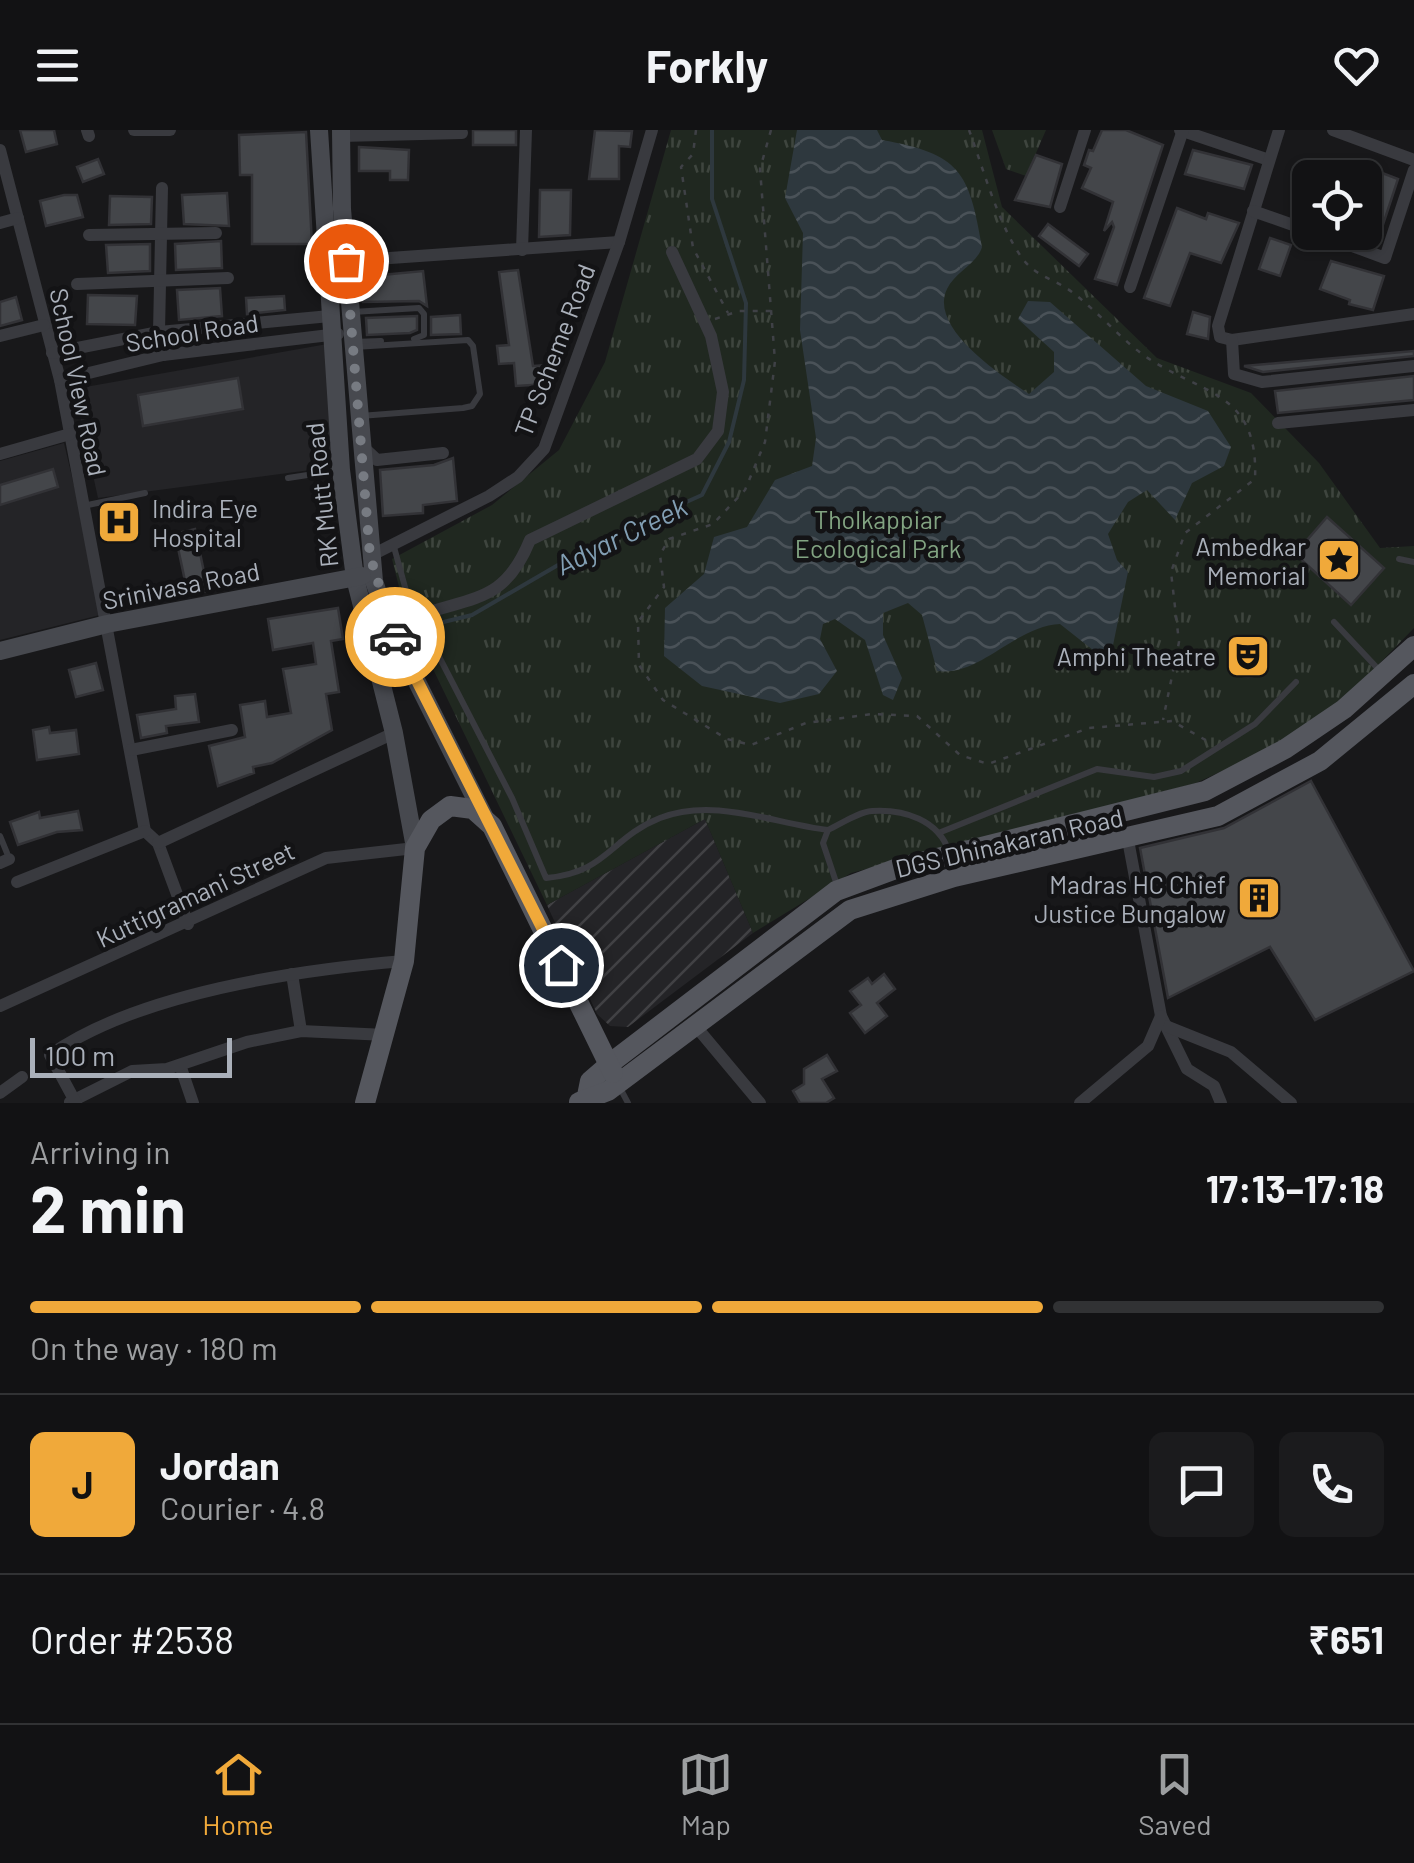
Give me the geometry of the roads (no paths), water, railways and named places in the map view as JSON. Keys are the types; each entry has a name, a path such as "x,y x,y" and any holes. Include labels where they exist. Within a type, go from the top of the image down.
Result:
{"main road":[{"name":"RK Mutt Road","path":"318,130 341,470 366,569 415,848"},
{"name":"RK Mutt Road","path":"341,133 366,569"},
{"name":"Srinivasa Road","path":"0,651 366,569"},
{"path":"366,569 389,626 613,1074 590,1081 582,1099"},
{"name":"DGS Dhinakaran Road","path":"613,1074 836,892 950,855 1205,791 1285,749 1384,675 1414,646"},
{"name":"DGS Dhinakaran Road","path":"613,1074 693,1023 850,910 954,877 1128,840 1218,816 1320,760 1414,684"},
{"path":"365,1103 404,961 415,848 439,810 462,804 484,816"}],"street":[{"path":"134,130 170,130"},
{"path":"522,250 526,130"},
{"name":"TP Scheme Road","path":"366,569 393,545 518,477 544,449 619,242 652,130"},
{"path":"1060,207 1085,130"},
{"path":"1130,287 1182,130 1269,160"},
{"path":"1279,130 1218,326 1220,338 1232,340 1414,314"},
{"path":"1333,130 1414,160"},
{"path":"341,133 462,133"},
{"name":"School View Road","path":"0,150 60,380 146,831"},
{"path":"1363,250 1385,258 1414,170"},
{"path":"162,188 160,332 164,355"},
{"path":"1253,211 1292,225"},
{"path":"0,223 18,218"},
{"path":"88,234 216,233"},
{"path":"346,261 619,242"},
{"path":"424,616 495,591 517,571 530,540 696,459 718,431 723,392 705,324 672,252"},
{"path":"77,284 228,278"},
{"path":"0,336 44,325"},
{"path":"52,352 160,332 331,325 353,341"},
{"name":"School Road","path":"60,380 164,355 331,325"},
{"path":"1232,340 1234,374 1262,382 1414,366"},
{"path":"1278,423 1414,410"},
{"path":"0,454 70,434"},
{"path":"361,446 377,460 443,453"},
{"path":"131,750 232,730"},
{"path":"158,843 394,733"},
{"path":"16,882 146,831 158,843 188,924"},
{"path":"1128,840 1164,1021 1188,1069 1214,1086 1221,1103"},
{"name":"Kuttigramani Street","path":"0,1006 188,924 326,858 415,848"},
{"path":"386,1035 300,1031 246,1042 180,1065 132,1071 73,1102 51,1054 123,1016 292,974 404,961"},
{"path":"292,974 300,1031"},
{"path":"1080,1103 1148,1046 1164,1021"},
{"path":"1164,1021 1231,1052 1290,1103"},
{"path":"693,1023 760,1103"},
{"path":"180,1065 193,1103"},
{"path":"0,1093 22,1077"}],"lane":[{"path":"350,312 419,308 424,317 420,338 353,341"},
{"path":"353,341 468,340 473,346 480,394 463,408 359,416"},
{"path":"288,478 341,470"},
{"path":"82,506 145,493"},
{"path":"393,545 408,598"},
{"path":"1399,559 1414,562"},
{"path":"424,616 546,878 572,876 603,861 632,831 663,817 709,808 828,830 869,811 912,815 942,832 950,855"},
{"path":"1334,622 1384,675"},
{"path":"942,832 1097,769 1154,777 1181,771 1256,724 1296,682"},
{"path":"828,830 823,843 836,892"},
{"path":"0,836 5,858"},
{"path":"613,1074 628,1103"}],"water":[{"path":"797,130 877,130 882,140 929,152 956,170 972,200 982,247 947,289 944,304 957,335 1002,375 1029,394 1054,372 1054,352 1018,319 1028,301 1050,302 1146,386 1208,411 1231,447 1224,466 1192,483 1175,520 1147,490 1128,502 1108,534 1117,560 1128,572 1111,655 1098,654 1060,624 1028,633 968,666 937,671 922,615 908,603 883,613 883,635 902,678 893,700 883,695 865,640 835,619 823,624 820,639 837,671 819,694 780,703 702,686 664,656 665,608 704,574 714,537 747,527 775,480 812,466 816,438 800,330 803,233 785,198"}],"waterway":[{"name":"Adyar Creek","path":"415,629 472,615 601,540 702,495 729,442 744,380 746,303 712,199 712,130"}],"place":[{"name":"Indira Eye Hospital","path":"119,522"},
{"name":"Ambedkar Memorial","path":"1339,560"},
{"name":"Amphi Theatre","path":"1248,656"},
{"name":"Madras HC Chief Justice Bungalow","path":"1259,898"}],"park label":[{"name":"Tholkappiar Ecological Park","path":"878,534"}]}
